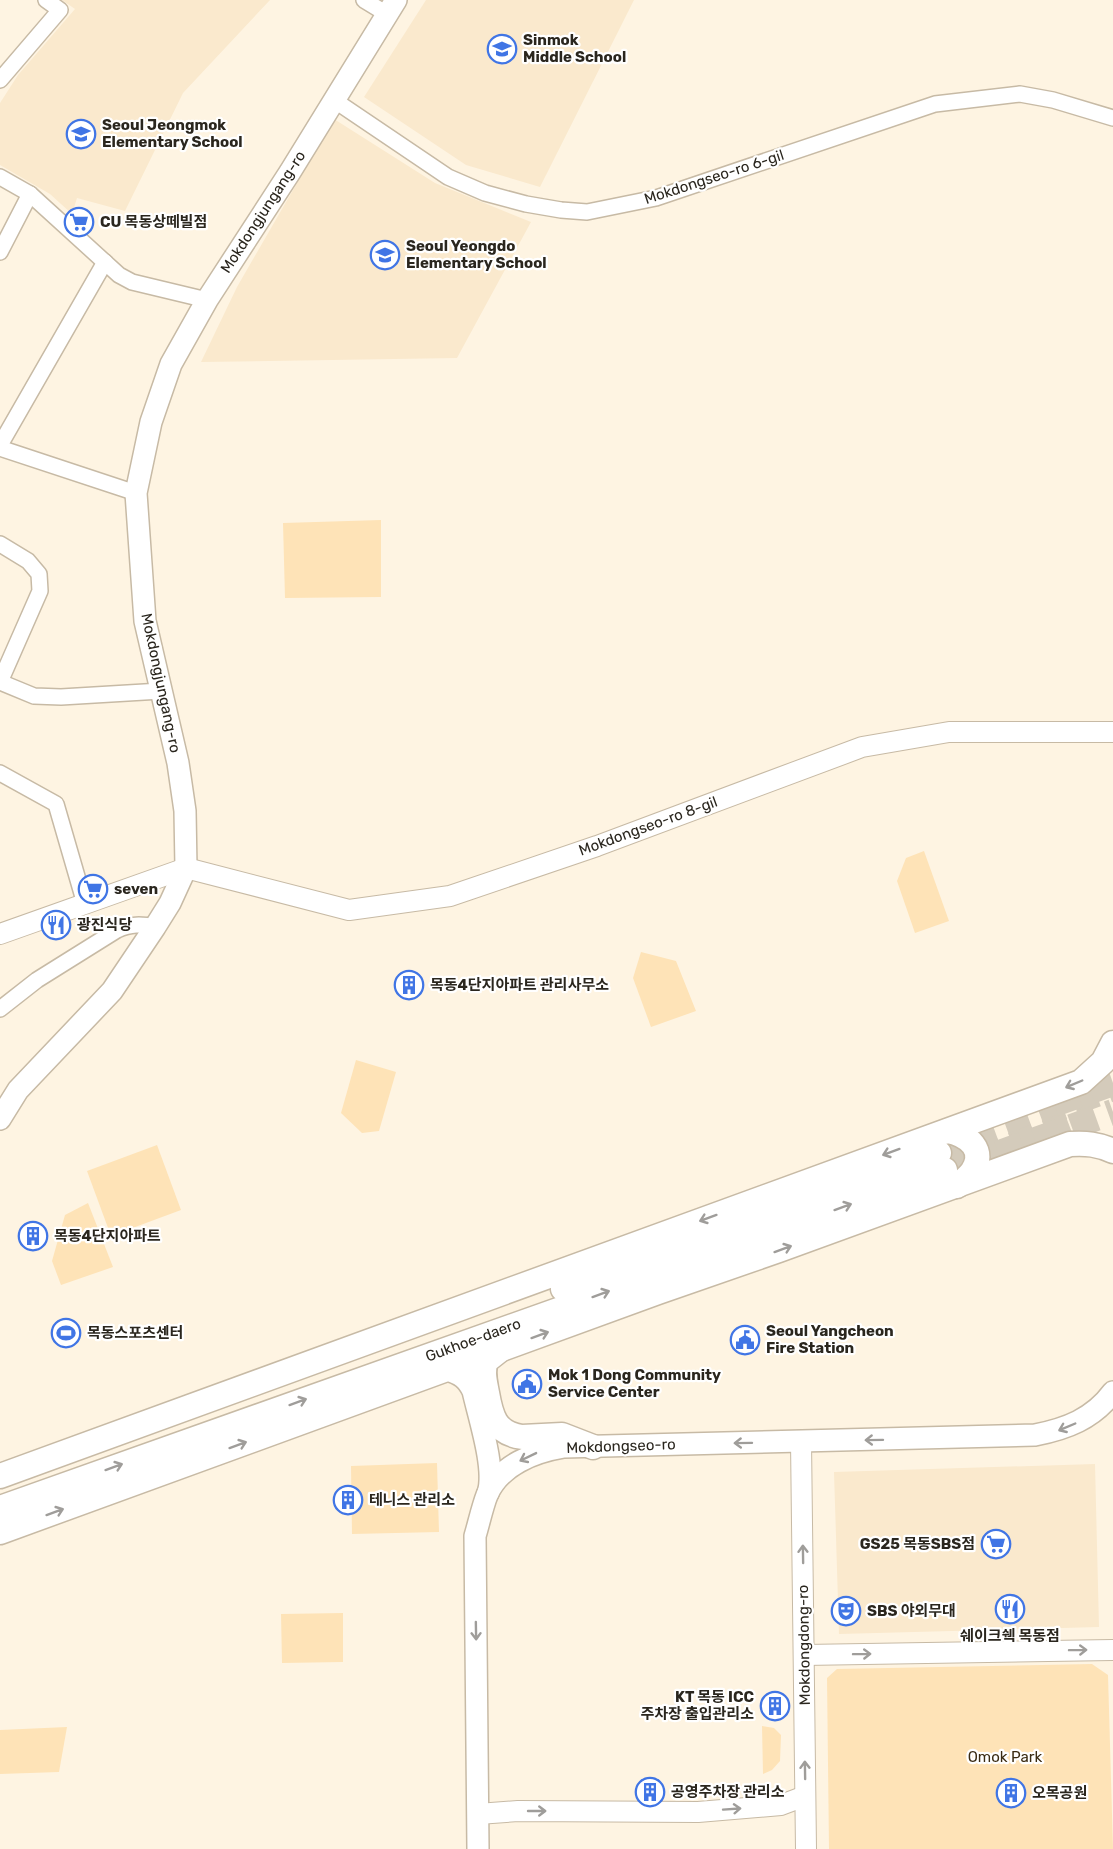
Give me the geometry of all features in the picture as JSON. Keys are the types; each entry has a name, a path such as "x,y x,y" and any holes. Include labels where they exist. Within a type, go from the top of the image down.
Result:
{"main road":[{"name":"Mokdongjungang-ro","path":"0,1119 18,1090 112,991 156,927 186,868 185,811 178,763 145,621 135,493 150,422 171,364 207,300 392,7"},
{"path":"0,1476 1081,1082 1103,1062 1113,1043"},
{"path":"947,1170 972,1173 977,1161 976,1148 970,1139 948,1131"},
{"path":"0,1532 779,1250 947,1170 1070,1144 1086,1143 1113,1151"},
{"name":"Gukhoe-daero","path":"0,1491 947,1170"},
{"name":"Gukhoe-daero","path":"0,1508 947,1170"},
{"path":"501,1350 486,1361 483,1373 490,1412 494,1421 515,1436 562,1435 593,1447"},
{"path":"447,1370 463,1377 469,1382 473,1391 489,1466 491,1485 488,1494"},
{"name":"Mokdongseo-ro","path":"478,1849 475,1536 488,1494 503,1473 516,1463 536,1453 564,1448 1035,1436 1060,1430 1083,1420 1113,1392"}],"street":[{"path":"1,77 60,10 46,0"},
{"path":"364,0 392,7"},
{"name":"Mokdongseo-ro 6-gil","path":"334,100 448,177 485,193 526,204 587,212 656,198 935,104 1020,94 1053,100 1113,117"},
{"path":"0,177 30,194 119,275 132,282 207,300"},
{"path":"0,252 30,194"},
{"path":"105,262 0,447 135,493"},
{"path":"0,544 28,561 39,574 40,591 0,682 34,696 61,697 161,692"},
{"name":"Mokdongseo-ro 8-gil","path":"186,868 349,910 450,896 597,846 862,747 949,732 1113,732"},
{"path":"0,773 56,804 85,904"},
{"path":"0,934 186,868"},
{"path":"0,1009 37,980 117,930 137,924 156,927"},
{"name":"Mokdongdong-ro","path":"801,1441 806,1849"},
{"path":"804,1655 1113,1650"},
{"path":"478,1814 518,1811 698,1812 781,1805 805,1796"}],"shaded area":[{"name":"Seoul Jeongmok Elementary School","path":"62,0 270,0 183,93 125,211 77,198 72,214 50,194 0,165 0,103 18,75 75,9"},
{"name":"Sinmok Middle School","path":"426,0 634,0 540,187 466,165 364,97"},
{"name":"Seoul Yeongdo Elementary School","path":"334,119 435,183 531,222 457,358 201,362 237,287"},
{"path":"1095,1464 1099,1627 839,1634 834,1472"}],"green space":[{"path":"381,520 381,597 285,598 283,523"},
{"path":"924,851 949,921 915,933 897,881 906,858"},
{"path":"641,952 676,961 696,1011 651,1027 633,978"},
{"path":"356,1060 396,1072 379,1131 362,1133 341,1113"},
{"path":"157,1145 181,1210 111,1236 87,1171"},
{"path":"88,1203 113,1267 61,1285 52,1261 65,1215"},
{"path":"437,1463 439,1532 352,1534 351,1466"},
{"path":"343,1613 343,1662 282,1663 281,1614"},
{"name":"Omok Park","path":"1092,1664 1108,1675 1113,1849 829,1849 827,1678 837,1669"},
{"path":"762,1726 774,1728 781,1735 780,1761 772,1770 763,1774"},
{"path":"67,1727 59,1772 0,1774 0,1730"}],"tunnel":[{"path":"1054,1104 1113,1083"},
{"path":"939,1153 1113,1089"},
{"path":"925,1180 1113,1112"},
{"path":"945,1170 1080,1119"}],"place":[{"name":"Sinmok Middle School","path":"502,49"},
{"name":"Seoul Jeongmok Elementary School","path":"81,134"},
{"name":"CU 목동상떼빌점","path":"79,222"},
{"name":"Seoul Yeongdo Elementary School","path":"385,255"},
{"name":"seven","path":"93,889"},
{"name":"광진식당","path":"56,925"},
{"name":"목동4단지아파트 관리사무소","path":"409,985"},
{"name":"목동4단지아파트","path":"33,1236"},
{"name":"목동스포츠센터","path":"66,1333"},
{"name":"Seoul Yangcheon Fire Station","path":"745,1340"},
{"name":"Mok 1 Dong Community Service Center","path":"527,1384"},
{"name":"테니스 관리소","path":"348,1500"},
{"name":"GS25 목동SBS점","path":"996,1544"},
{"name":"쉐이크쉑 목동점","path":"1010,1609"},
{"name":"SBS 야외무대","path":"846,1611"},
{"name":"KT 목동 ICC 주차장 출입관리소","path":"775,1706"},
{"name":"공영주차장 관리소","path":"650,1792"},
{"name":"오목공원","path":"1011,1793"}]}
